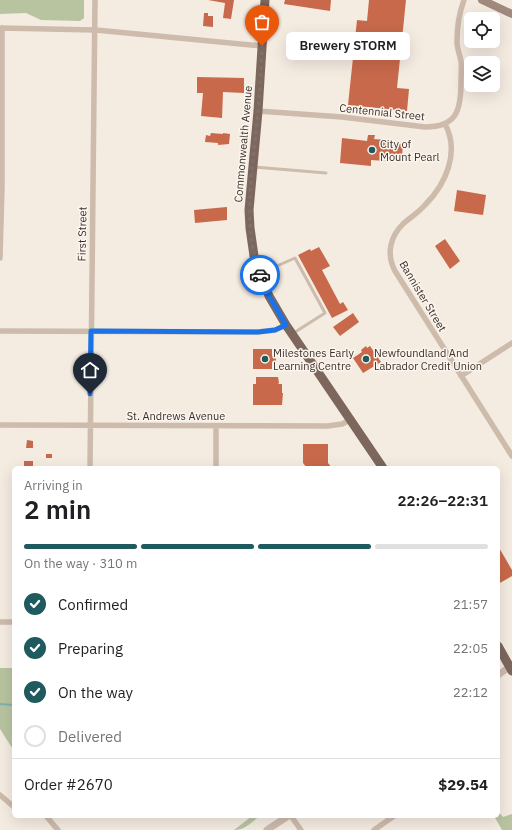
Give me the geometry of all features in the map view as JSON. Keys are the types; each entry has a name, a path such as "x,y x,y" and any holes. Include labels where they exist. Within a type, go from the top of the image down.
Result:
{"main road":[{"name":"Commonwealth Avenue","path":"265,0 258,111 249,210 254,256 269,296 286,325 381,466"},
{"path":"482,0 512,14"},
{"path":"500,649 511,668"}],"street":[{"name":"First Street","path":"90,466 96,30 95,0"},
{"path":"445,124 454,116 460,104 461,61 457,44 460,14 464,0"},
{"path":"0,258 2,187 1,28 96,30 262,46"},
{"name":"Centennial Street","path":"258,111 342,117 425,127 445,124"},
{"name":"Bannister Street","path":"445,124 451,145 450,162 444,180 426,205 402,224 397,231 391,241 391,263 461,376 511,452"},
{"path":"0,331 258,332 275,330 286,325"},
{"path":"461,376 512,343"},
{"name":"St. Andrews Avenue","path":"0,426 328,426 342,424 350,420"},
{"path":"216,426 216,466"},
{"path":"0,622 12,622"},
{"path":"500,674 511,668"},
{"path":"0,795 12,805"},
{"path":"48,818 58,830"},
{"path":"267,830 285,818"},
{"path":"292,818 301,830"},
{"path":"374,830 391,818"}],"lane":[{"path":"253,167 326,173"},
{"path":"260,273 295,258 325,313 292,334"}],"green space":[{"path":"0,0 84,0 84,18 80,21 41,20 26,13 0,14"},
{"path":"0,668 12,668 12,748 0,729"},
{"path":"500,813 503,817 512,814 512,830 502,830 495,818 500,818"},
{"path":"249,818 257,818 242,829 234,830"}],"building":[{"path":"208,0 234,0 231,19 223,18 225,3"},
{"path":"285,0 331,0 330,11 284,4"},
{"path":"369,0 406,0 397,88 409,89 407,111 348,105 357,20 367,21"},
{"path":"204,13 208,13 208,16 213,16 213,27 203,26"},
{"path":"197,77 244,78 244,93 223,92 222,118 201,116 203,93 197,93"},
{"path":"211,133 230,134 229,144 218,145 218,143 205,142 206,135 210,136"},
{"name":"City of Mount Pearl","path":"368,135 375,135 374,139 386,140 389,143 403,144 402,157 387,155 386,161 371,160 371,166 340,163 342,138 367,141"},
{"path":"457,190 486,195 483,215 454,211"},
{"path":"227,207 227,220 195,223 194,210"},
{"path":"445,239 460,261 450,269 435,246"},
{"path":"319,247 330,266 322,270 340,304 343,302 348,310 332,318 298,255 310,249 311,251"},
{"path":"353,313 359,322 340,336 333,327"},
{"name":"Newfoundland And Labrador Credit Union","path":"366,346 367,348 370,346 381,362 363,373 353,358 362,352 361,350"},
{"name":"Milestones Early Learning Centre","path":"253,349 272,349 272,356 276,356 276,362 272,362 272,369 253,369"},
{"path":"256,377 278,377 278,384 282,384 282,405 253,405 253,384 256,384"},
{"path":"27,440 33,441 33,448 26,448"},
{"path":"303,444 328,444 328,463 330,466 305,466 303,463"},
{"path":"46,454 52,454 52,458 46,458"},
{"path":"24,461 33,461 33,466 24,466"},
{"path":"500,549 512,570 512,576 500,583"}],"waterway":[{"path":"0,704 12,705"}],"way so far":[{"path":"260,275 254,256 249,210 262,46"}],"place":[{"name":"Brewery STORM","path":"262,46"},
{"name":"City of Mount Pearl","path":"372,150"},
{"name":"Milestones Early Learning Centre","path":"265,359"},
{"name":"Newfoundland And Labrador Credit Union","path":"366,359"}],"route":[{"path":"90,394 91,331 258,332 275,330 286,325 269,296 260,275"}]}
